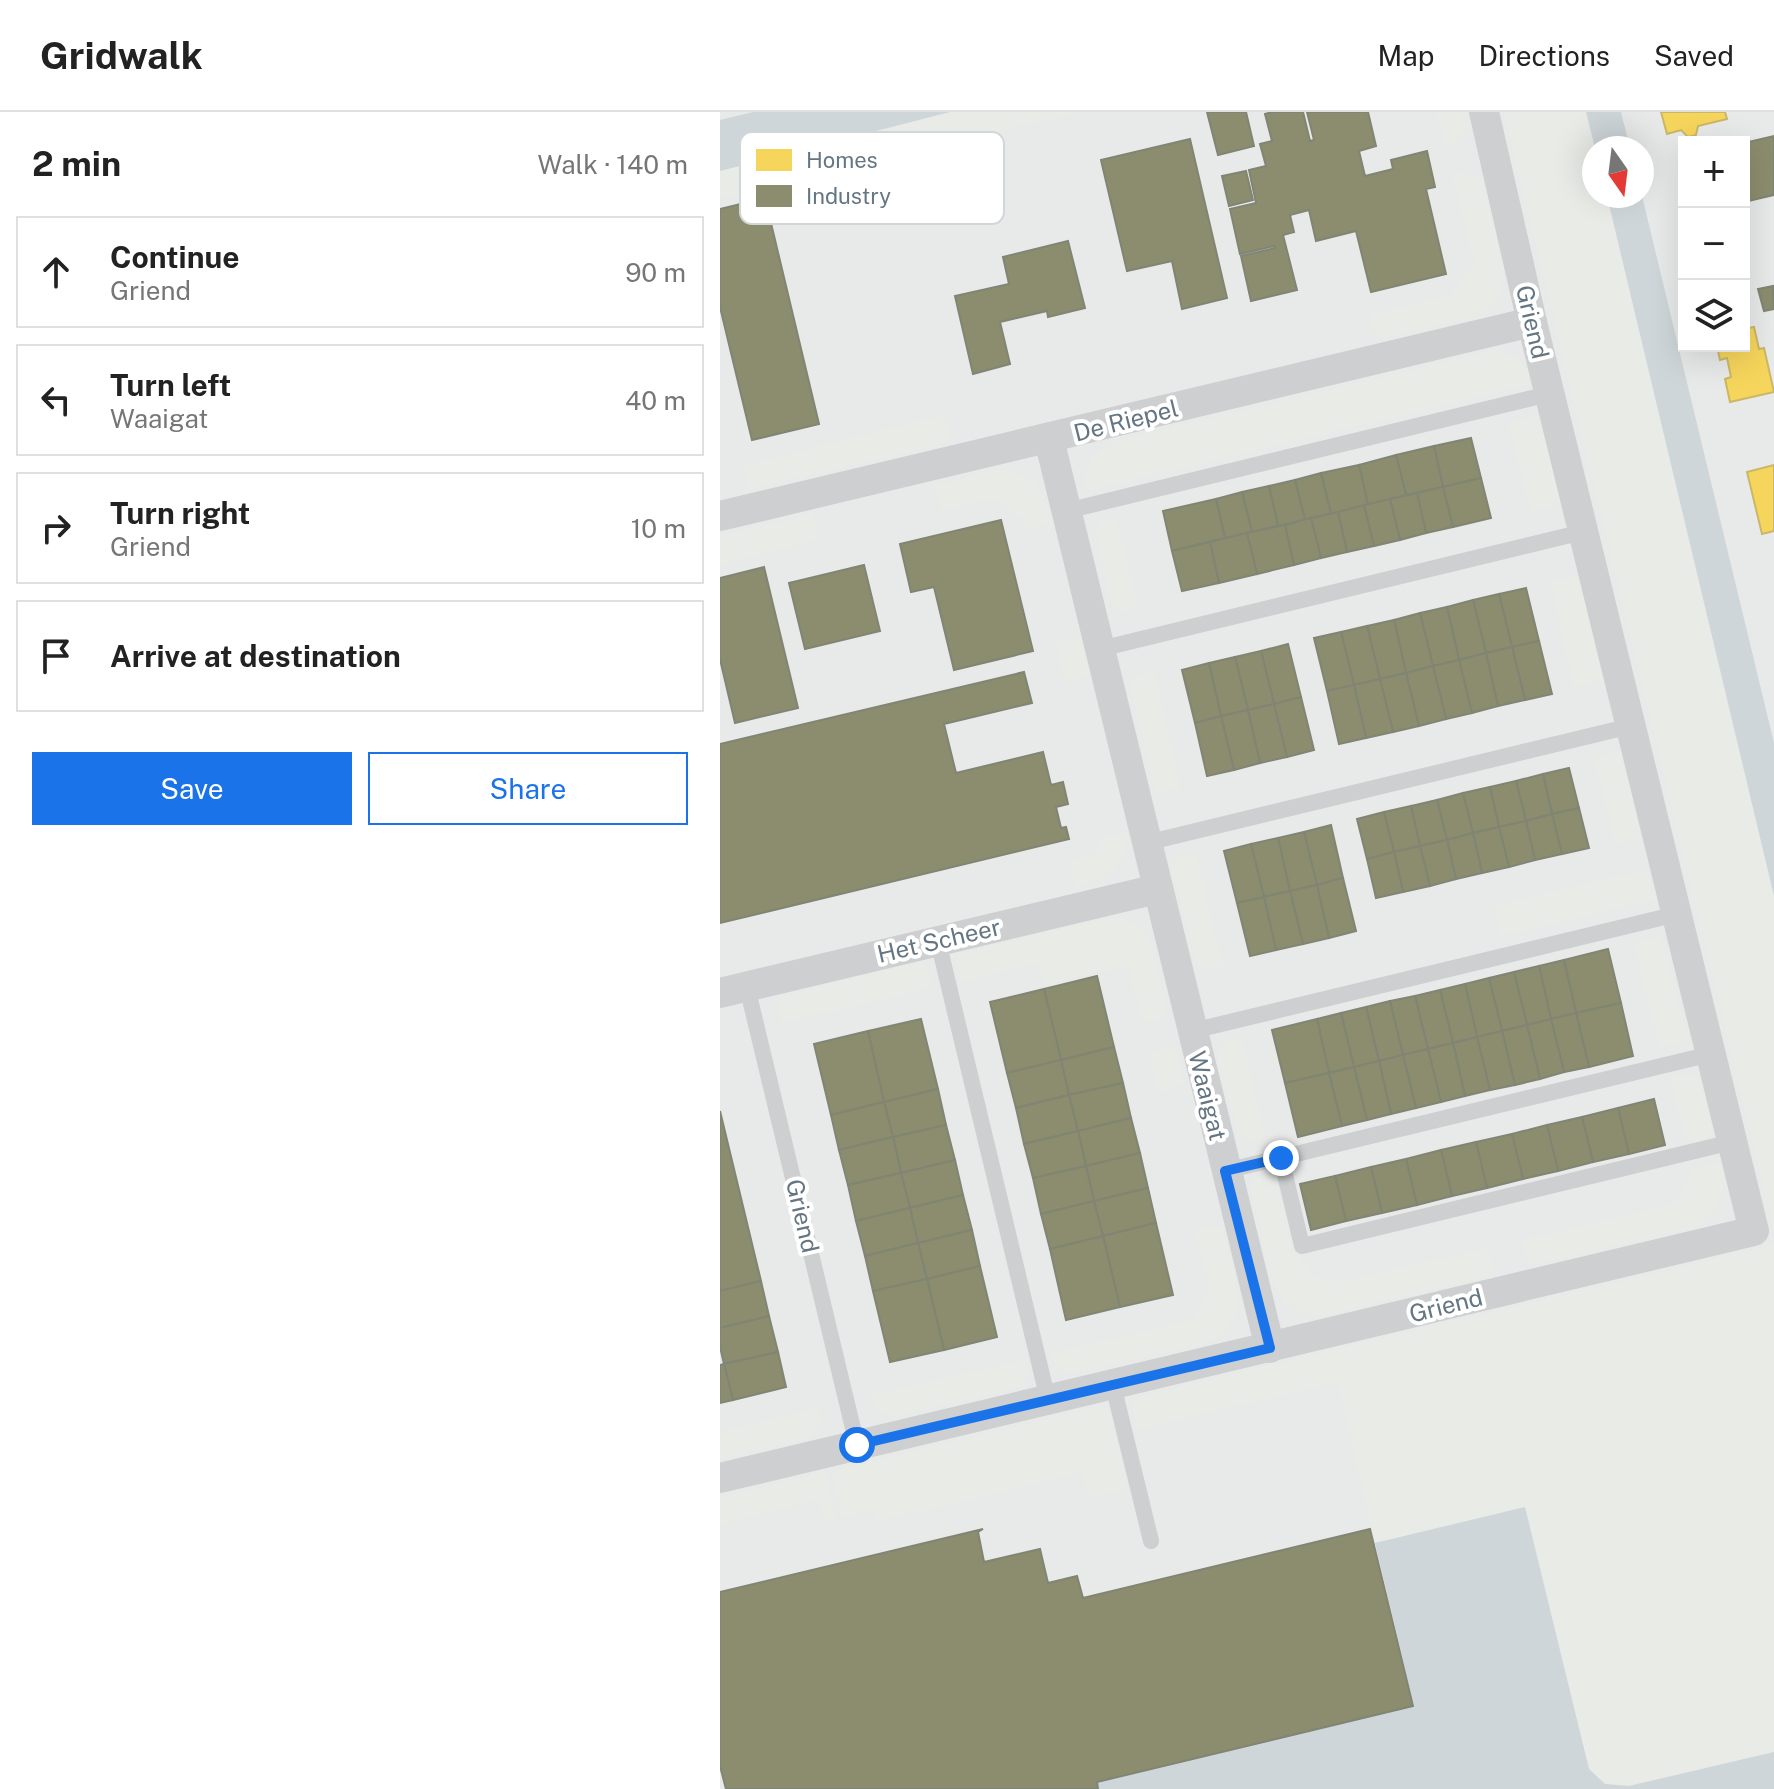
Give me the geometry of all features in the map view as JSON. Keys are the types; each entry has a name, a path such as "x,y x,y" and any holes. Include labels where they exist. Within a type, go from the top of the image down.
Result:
{"street":[{"name":"Griend","path":"720,1478 1754,1231 1549,394 1484,112"},
{"name":"De Riepel","path":"720,516 1532,322"},
{"name":"Waaigat","path":"1049,439 1270,1348"},
{"name":"Het Scheer","path":"734,990 1157,889"}],"lane":[{"path":"1066,511 1549,394"},
{"path":"1100,649 1583,532"},
{"path":"1146,843 1631,726"},
{"path":"1192,1031 1677,914"},
{"path":"938,941 1048,1400"},
{"name":"Griend","path":"734,990 857,1445"},
{"path":"1225,1171 1711,1054"},
{"path":"1281,1158 1302,1246 1732,1142"},
{"path":"1113,1385 1151,1541"}],"shaded area":[{"path":"720,112 1774,112 1774,1782 1696,1789 720,1789"},
{"path":"753,112 950,112 872,132 740,132 740,166 720,171 720,120"},
{"path":"950,112 1079,112 996,132 872,132"},
{"path":"1437,112 1464,112 1468,131 1447,151"},
{"path":"1504,112 1586,112 1592,136 1582,136 1582,208 1610,208 1774,896 1774,1231"},
{"path":"1586,112 1621,112 1627,136 1592,136"},
{"path":"740,166 740,194 720,199 720,171"},
{"path":"1462,173 1482,179 1504,269 1501,291 1493,304 1475,317 1385,338 1373,331 1370,315 1450,296 1474,262 1452,175"},
{"path":"1610,208 1645,208 1774,743 1774,896"},
{"path":"1494,351 1517,357 1532,376 1528,385 1090,490 1084,484 1097,454 1125,438"},
{"path":"943,415 952,436 944,444 749,489 744,465"},
{"path":"1541,415 1562,504 1531,512 1509,423"},
{"path":"998,469 1031,479 1045,499 1053,523 1026,530 1023,517 994,499 941,510 935,485"},
{"path":"813,514 819,540 720,565 720,536"},
{"path":"1116,518 1139,607 1119,612 1112,607 1095,530 1099,523"},
{"path":"1579,575 1603,680 1574,687 1550,582"},
{"path":"1081,637 1090,675 1065,682 1055,642"},
{"path":"1154,671 1181,788 1162,793 1154,788 1130,686 1136,676"},
{"path":"1621,751 1642,838 1615,844 1594,757"},
{"path":"1127,832 1123,855 1113,870 1098,880 1075,887 1069,860 1094,854 1104,837"},
{"path":"1196,852 1222,964 1203,969 1195,958 1171,863 1178,856"},
{"path":"1648,869 1655,900 1501,936 1494,906"},
{"path":"1123,918 1148,935 1168,1009 1160,1018 1143,1023 1128,966 1044,985 1037,962 961,982 955,961 960,953 1103,919"},
{"path":"1661,936 1689,1041 1659,1048 1634,943"},
{"path":"921,961 928,966 932,988 782,1023 777,1006 783,996"},
{"path":"1241,1036 1266,1138 1250,1141 1238,1135 1217,1054 1222,1043"},
{"path":"1175,1046 1185,1085 1159,1092 1148,1053"},
{"path":"1692,1073 1699,1077 1713,1130 1708,1138 1687,1143 1670,1078"},
{"path":"1714,1164 1722,1168 1722,1195 1708,1216 1694,1227 1535,1265 1528,1260 1523,1240 1674,1204 1694,1169"},
{"path":"1275,1173 1292,1249 1314,1277 1336,1282 1488,1248 1493,1269 1489,1276 1323,1316 1300,1311 1288,1304 1274,1281 1250,1185 1255,1178"},
{"path":"1216,1226 1224,1231 1237,1293 1237,1308 1223,1334 1208,1343 1071,1375 1055,1366 1052,1353 1194,1319 1210,1290 1195,1231"},
{"path":"1774,1245 1774,1752 1629,1786 1605,1785 1589,1769 1525,1507 1375,1543 1338,1382 1138,1430 1132,1406 1139,1396"},
{"path":"1025,1359 1028,1372 1020,1387 894,1417 876,1408 873,1395"},
{"path":"1099,1406 1110,1413 1128,1489 1089,1499 1083,1472 877,1522 874,1509 842,1518 832,1471"},
{"path":"818,1408 821,1421 810,1438 720,1459 720,1432"},
{"path":"825,1472 836,1519 825,1522 819,1500 720,1525 720,1497"},
{"path":"1525,1507 1589,1769 1605,1784 1629,1786 1774,1752 1774,1789 1098,1789 1097,1782 1414,1706 1375,1543"}],"building: Homes":[{"path":"1661,112 1725,112 1727,119 1698,126 1696,135 1687,136 1681,130 1667,134"},
{"path":"1754,327 1759,349 1764,348 1774,392 1730,402 1725,379 1731,377 1727,358 1720,360 1718,352 1750,352 1750,328"},
{"path":"1774,465 1774,531 1762,534 1747,472"}],"building: Industry":[{"path":"1207,112 1246,112 1254,146 1218,155"},
{"path":"1303,112 1310,141 1314,140 1307,112 1368,112 1376,146 1359,151 1365,176 1393,169 1391,160 1427,151 1435,187 1426,189 1446,274 1371,292 1356,231 1316,241 1309,210 1290,215 1294,232 1283,235 1297,290 1251,301 1241,256 1275,248 1240,254 1230,209 1256,203 1249,170 1266,166 1260,144 1272,141 1265,114"},
{"path":"1774,136 1774,195 1750,201 1750,142"},
{"path":"1190,139 1227,298 1182,309 1172,261 1127,271 1101,160"},
{"path":"1246,171 1253,200 1229,206 1222,176"},
{"path":"740,204 740,224 771,224 819,424 752,440 720,307 720,209"},
{"path":"1068,241 1085,308 1048,317 1047,311 1000,322 1010,364 973,374 955,296 1009,284 1003,257"},
{"path":"1773,286 1774,309 1764,311 1758,289"},
{"path":"1471,438 1481,478 1443,487 1434,446"},
{"path":"1434,446 1443,487 1406,495 1396,455"},
{"path":"1396,455 1406,495 1368,505 1359,465"},
{"path":"1359,465 1368,505 1331,514 1321,473"},
{"path":"1321,473 1331,514 1305,520 1295,480"},
{"path":"1481,478 1491,518 1453,527 1443,487"},
{"path":"1295,480 1305,520 1278,526 1269,486"},
{"path":"1269,486 1278,526 1252,532 1242,492"},
{"path":"1443,487 1453,527 1426,533 1417,493"},
{"path":"1242,492 1252,532 1225,538 1216,499"},
{"path":"1417,493 1426,533 1400,540 1390,499"},
{"path":"1216,499 1225,538 1172,551 1163,511"},
{"path":"1390,499 1400,540 1374,546 1364,505"},
{"path":"1364,505 1374,546 1347,552 1338,512"},
{"path":"1338,512 1347,552 1321,558 1311,518"},
{"path":"1311,518 1321,558 1294,565 1285,525"},
{"path":"1001,520 1033,651 954,670 934,587 911,592 900,544"},
{"path":"1285,525 1294,565 1257,574 1247,533"},
{"path":"1247,533 1257,574 1219,583 1210,542"},
{"path":"1210,542 1219,583 1182,591 1172,551"},
{"path":"864,565 880,631 805,649 789,583"},
{"path":"764,567 798,708 735,723 720,659 720,578"},
{"path":"1526,588 1539,641 1512,647 1499,594"},
{"path":"1499,594 1512,647 1486,653 1473,600"},
{"path":"1473,600 1486,653 1459,660 1447,607"},
{"path":"1447,607 1459,660 1433,666 1420,613"},
{"path":"1420,613 1433,666 1406,673 1394,620"},
{"path":"1394,620 1406,673 1380,679 1367,626"},
{"path":"1367,626 1380,679 1354,685 1341,632"},
{"path":"1341,632 1354,685 1327,691 1314,638"},
{"path":"1539,641 1552,694 1525,700 1512,647"},
{"path":"1288,644 1301,697 1274,704 1261,651"},
{"path":"1512,647 1525,700 1498,706 1486,653"},
{"path":"1261,651 1274,704 1248,710 1235,657"},
{"path":"1486,653 1498,706 1472,713 1459,660"},
{"path":"1235,657 1248,710 1221,716 1209,663"},
{"path":"1459,660 1472,713 1446,719 1433,666"},
{"path":"1209,663 1221,716 1195,723 1182,670"},
{"path":"1433,666 1446,719 1419,726 1406,673"},
{"path":"1024,672 1032,703 944,724 956,773 1043,752 1051,785 1063,782 1068,804 1056,807 1061,828 1066,827 1069,839 720,923 720,744"},
{"path":"1406,673 1419,726 1393,732 1380,679"},
{"path":"1380,679 1393,732 1366,738 1354,685"},
{"path":"1354,685 1366,738 1339,744 1327,691"},
{"path":"1301,697 1314,750 1287,757 1274,704"},
{"path":"1274,704 1287,757 1260,763 1248,710"},
{"path":"1248,710 1260,763 1234,770 1221,716"},
{"path":"1221,716 1234,770 1207,776 1195,723"},
{"path":"1569,768 1579,808 1552,814 1543,774"},
{"path":"1543,774 1552,814 1526,821 1516,781"},
{"path":"1516,781 1526,821 1499,827 1490,787"},
{"path":"1490,787 1499,827 1473,833 1463,793"},
{"path":"1463,793 1473,833 1447,840 1437,800"},
{"path":"1437,800 1447,840 1420,846 1411,806"},
{"path":"1411,806 1420,846 1394,852 1384,812"},
{"path":"1579,808 1589,848 1562,854 1552,814"},
{"path":"1384,812 1394,852 1367,859 1357,819"},
{"path":"1552,814 1562,854 1535,860 1526,821"},
{"path":"1526,821 1535,860 1509,867 1499,827"},
{"path":"1331,825 1343,878 1317,885 1304,832"},
{"path":"1499,827 1509,867 1482,873 1473,833"},
{"path":"1304,832 1317,885 1290,891 1278,838"},
{"path":"1473,833 1482,873 1456,879 1447,840"},
{"path":"1278,838 1290,891 1264,897 1251,844"},
{"path":"1447,840 1456,879 1430,886 1420,846"},
{"path":"1251,844 1264,897 1237,903 1224,851"},
{"path":"1420,846 1430,886 1403,892 1394,852"},
{"path":"1394,852 1403,892 1376,898 1367,859"},
{"path":"1343,878 1356,931 1329,938 1317,885"},
{"path":"1317,885 1329,938 1303,944 1290,891"},
{"path":"1290,891 1303,944 1276,950 1264,897"},
{"path":"1264,897 1276,950 1250,956 1237,903"},
{"path":"1608,949 1621,1003 1576,1013 1564,960"},
{"path":"1564,960 1576,1013 1551,1019 1539,966"},
{"path":"1539,966 1551,1019 1527,1025 1514,972"},
{"path":"1514,972 1527,1025 1502,1031 1489,978"},
{"path":"1097,976 1114,1047 1061,1060 1044,989"},
{"path":"1489,978 1502,1031 1477,1037 1465,984"},
{"path":"1465,984 1477,1037 1453,1043 1440,990"},
{"path":"1044,989 1061,1060 1007,1073 990,1002"},
{"path":"1440,990 1453,1043 1428,1049 1415,996"},
{"path":"1415,996 1428,1049 1403,1055 1390,1001"},
{"path":"1390,1001 1403,1055 1379,1061 1366,1007"},
{"path":"1621,1003 1633,1056 1589,1067 1576,1013"},
{"path":"1366,1007 1379,1061 1354,1067 1341,1013"},
{"path":"1341,1013 1354,1067 1329,1073 1317,1019"},
{"path":"1576,1013 1589,1067 1564,1072 1551,1019"},
{"path":"921,1019 938,1089 884,1102 868,1031"},
{"path":"1317,1019 1329,1073 1285,1083 1272,1030"},
{"path":"1551,1019 1564,1072 1540,1079 1527,1025"},
{"path":"1527,1025 1540,1079 1515,1085 1502,1031"},
{"path":"868,1031 884,1102 831,1115 814,1044"},
{"path":"1502,1031 1515,1085 1490,1090 1477,1037"},
{"path":"1477,1037 1490,1090 1465,1096 1453,1043"},
{"path":"1453,1043 1465,1096 1441,1102 1428,1049"},
{"path":"1114,1047 1123,1083 1069,1095 1061,1060"},
{"path":"1428,1049 1441,1102 1416,1108 1403,1055"},
{"path":"1403,1055 1416,1108 1391,1114 1379,1061"},
{"path":"1061,1060 1069,1095 1016,1108 1007,1073"},
{"path":"1379,1061 1391,1114 1367,1120 1354,1067"},
{"path":"1354,1067 1367,1120 1342,1126 1329,1073"},
{"path":"1329,1073 1342,1126 1298,1137 1285,1083"},
{"path":"1123,1083 1131,1118 1078,1131 1069,1095"},
{"path":"938,1089 946,1125 893,1137 884,1102"},
{"path":"1069,1095 1078,1131 1024,1144 1016,1108"},
{"path":"1654,1099 1665,1145 1629,1154 1618,1108"},
{"path":"884,1102 893,1137 839,1150 831,1115"},
{"path":"1618,1108 1629,1154 1593,1162 1582,1117"},
{"path":"720,1111 761,1281 720,1291"},
{"path":"1582,1117 1593,1162 1558,1171 1547,1125"},
{"path":"1131,1118 1140,1153 1086,1166 1078,1131"},
{"path":"946,1125 955,1160 901,1173 893,1137"},
{"path":"1547,1125 1558,1171 1523,1179 1512,1134"},
{"path":"1078,1131 1086,1166 1033,1178 1024,1144"},
{"path":"1512,1134 1523,1179 1487,1188 1476,1142"},
{"path":"893,1137 901,1173 848,1185 839,1150"},
{"path":"1476,1142 1487,1188 1452,1196 1441,1150"},
{"path":"1441,1150 1452,1196 1417,1205 1406,1159"},
{"path":"1140,1153 1148,1188 1094,1201 1086,1166"},
{"path":"1406,1159 1417,1205 1382,1213 1371,1167"},
{"path":"955,1160 963,1195 910,1208 901,1173"},
{"path":"1086,1166 1094,1201 1041,1214 1033,1178"},
{"path":"1371,1167 1382,1213 1346,1221 1335,1176"},
{"path":"901,1173 910,1208 856,1221 848,1185"},
{"path":"1335,1176 1346,1221 1311,1230 1300,1184"},
{"path":"1148,1188 1156,1223 1103,1236 1094,1201"},
{"path":"963,1195 972,1230 918,1243 910,1208"},
{"path":"1094,1201 1103,1236 1050,1249 1041,1214"},
{"path":"910,1208 918,1243 865,1256 856,1221"},
{"path":"1156,1223 1173,1295 1120,1307 1103,1236"},
{"path":"972,1230 980,1266 927,1279 918,1243"},
{"path":"1103,1236 1120,1307 1066,1320 1050,1249"},
{"path":"918,1243 927,1279 873,1291 865,1256"},
{"path":"980,1266 997,1337 944,1350 927,1279"},
{"path":"927,1279 944,1350 890,1362 873,1291"},
{"path":"761,1281 769,1316 720,1328 720,1291"},
{"path":"769,1316 778,1352 724,1364 720,1328"},
{"path":"778,1352 786,1387 733,1400 724,1364"},
{"path":"724,1364 733,1400 720,1403 720,1365"},
{"path":"983,1529 978,1532 984,1562 1040,1549 1048,1583 1077,1576 1083,1598 1370,1529 1413,1706 1097,1782 1098,1789 726,1789 720,1766 720,1592"}],"route":[{"path":"857,1445 1270,1348 1225,1171 1281,1158"}]}
